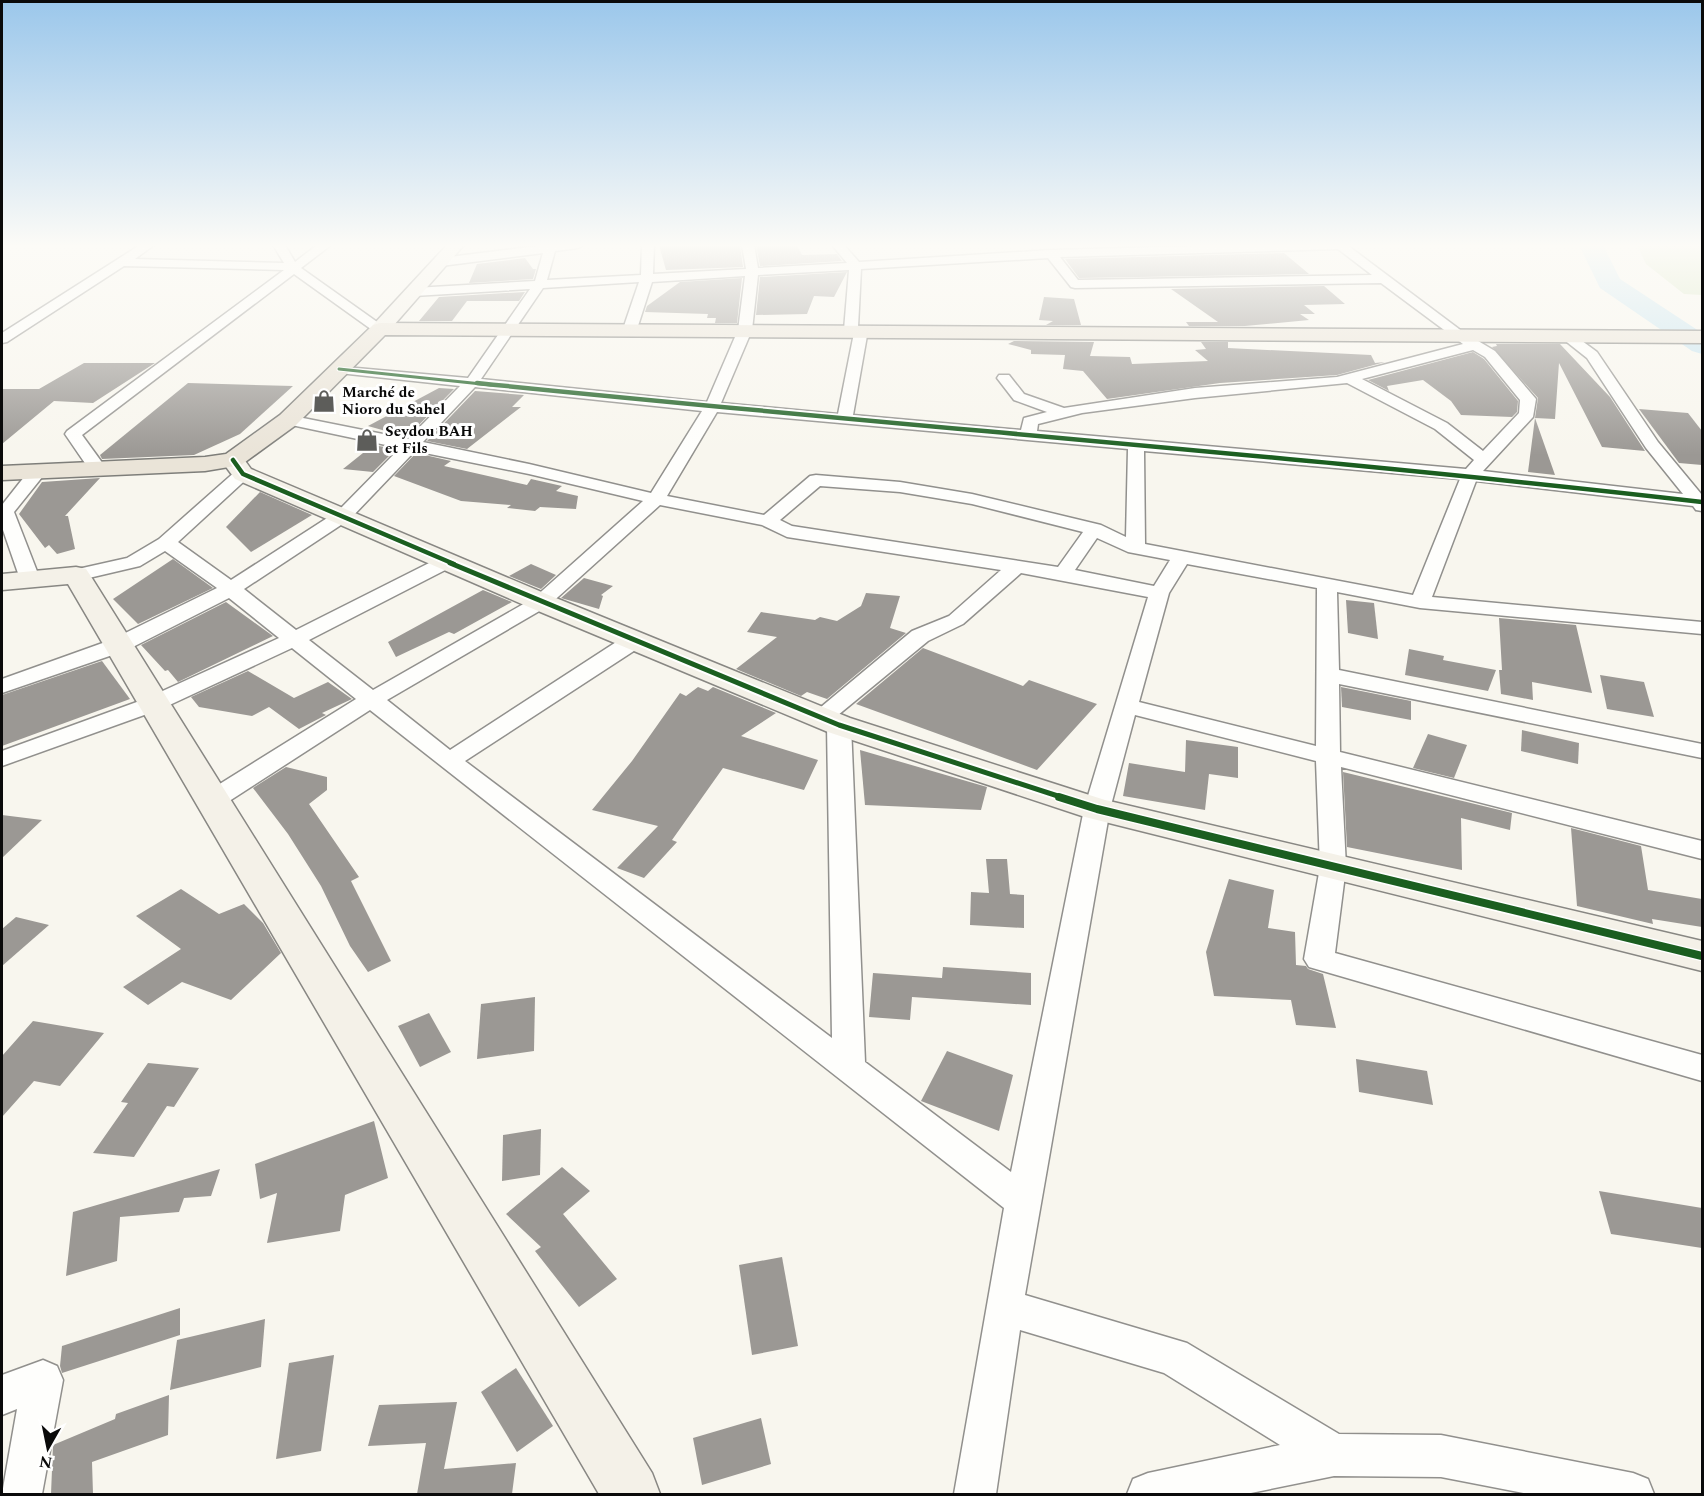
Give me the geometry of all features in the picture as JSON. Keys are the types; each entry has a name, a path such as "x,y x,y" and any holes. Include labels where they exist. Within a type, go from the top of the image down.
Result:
{"main road":[{"path":"2,472 205,464 238,467 380,329 856,330 1702,337"}],"street":[{"path":"2,339 39,315"},
{"path":"97,468 73,434 231,315"},
{"path":"360,315 380,329 393,315"},
{"path":"2,686 118,645 231,589 344,515 472,382 518,315"},
{"path":"630,329 635,315"},
{"path":"211,801 371,700 541,602 656,499 712,406 745,330 747,315"},
{"path":"845,418 856,330 856,315"},
{"path":"1420,602 1470,475 1527,414 1528,399 1490,354 1458,335 1431,315"},
{"path":"1565,335 1592,355 1652,444 1701,503"},
{"path":"1028,435 1030,421 1064,412 1195,393 1277,388 1349,378 1474,345"},
{"path":"339,369 712,406 1470,475 1701,503"},
{"path":"1004,378 1019,397 1064,412"},
{"path":"1349,378 1441,426 1484,460"},
{"path":"288,420 768,521 787,531 1063,574 1159,593"},
{"path":"1135,548 1136,444"},
{"path":"38,471 5,512 16,581 76,575 133,562 166,543 238,467 541,602 830,721 1097,809 1702,956"},
{"path":"768,521 816,480 900,487 972,500 1094,529 1135,548 1420,602 1702,628"},
{"path":"1063,574 1094,529"},
{"path":"166,543 231,589 449,761 1023,1202"},
{"path":"975,1494 1023,1202 1097,809 1159,593 1182,557"},
{"path":"2,759 153,704 294,639 448,561"},
{"path":"849,1070 830,721 920,636 956,620 1017,567"},
{"path":"76,575 631,1494"},
{"path":"1327,584 1328,755 1333,867 1319,959 1702,1068"},
{"path":"449,761 635,640"},
{"path":"1328,675 1702,751"},
{"path":"1126,706 1702,850"},
{"path":"1005,1307 1173,1357 1334,1455"},
{"path":"2,1395 43,1380 21,1494"},
{"path":"1148,1494 1334,1455 1441,1456 1633,1494"}],"building":[{"path":"424,315 457,315 452,321 419,321"},
{"path":"708,315 738,315 737,323 715,323 716,318 707,318"},
{"path":"1040,315 1078,315 1081,325 1046,325 1053,321 1039,320"},
{"path":"1208,315 1301,315 1309,320 1245,326 1189,326 1186,322 1218,322"},
{"path":"1014,341 1094,342 1090,356 1130,357 1132,364 1208,361 1195,350 1206,349 1201,342 1228,342 1228,348 1371,355 1375,363 1385,362 1337,375 1220,383 1107,399 1083,371 1063,369 1065,355 1031,354 1031,350 1008,344"},
{"path":"1496,344 1560,344 1610,397 1645,451 1602,447 1559,363 1555,419 1535,418 1538,398 1492,347 1497,346"},
{"path":"1473,352 1484,359 1518,401 1517,412 1512,417 1461,415 1451,401 1423,380 1387,386 1389,391 1368,380"},
{"path":"84,363 155,363 93,403 54,401 2,444 2,389 39,389"},
{"path":"188,383 293,386 240,434 194,455 102,459 100,455"},
{"path":"439,388 454,389 407,437 368,426"},
{"path":"475,391 524,395 512,407 521,407 467,449 427,441"},
{"path":"1639,409 1688,413 1702,431 1702,465 1679,463"},
{"path":"1535,418 1555,475 1528,472"},
{"path":"373,445 396,449 373,472 343,469"},
{"path":"416,453 451,461 444,466 527,485 531,479 562,486 556,491 578,496 576,509 540,507 535,511 507,508 511,505 461,501 394,476"},
{"path":"100,478 65,516 68,516 75,549 57,554 49,545 45,548 19,514 42,482"},
{"path":"260,492 312,515 251,552 226,527"},
{"path":"173,559 213,588 138,624 113,599"},
{"path":"531,564 556,575 541,589 509,576"},
{"path":"584,578 613,586 601,595 603,596 599,609 561,598"},
{"path":"483,590 512,602 454,634 449,632 396,657 388,642"},
{"path":"866,593 900,596 890,628 906,633 827,699 807,692 801,696 736,669 777,637 747,632 761,612 815,620 820,617 837,621 861,606"},
{"path":"1346,600 1374,603 1378,639 1348,633"},
{"path":"226,602 273,636 178,682 141,645"},
{"path":"1499,618 1576,625 1592,693 1532,682 1533,700 1501,694"},
{"path":"923,648 1023,686 1029,680 1097,704 1037,770 856,704"},
{"path":"1409,649 1444,656 1443,660 1496,670 1488,691 1405,675"},
{"path":"102,661 130,699 2,746 2,695"},
{"path":"248,671 294,698 328,682 352,699 322,713 326,715 299,729 269,707 252,716 199,707 191,697"},
{"path":"1600,675 1644,682 1654,717 1607,709"},
{"path":"698,687 708,691 713,687 776,713 741,736 818,760 804,790 723,768 672,840 677,842 644,878 617,868 658,826 592,810 632,761 680,693 686,696"},
{"path":"1341,687 1411,701 1411,720 1342,707"},
{"path":"1522,730 1579,743 1578,764 1521,751"},
{"path":"1428,734 1467,745 1454,778 1413,768"},
{"path":"1186,740 1238,747 1238,778 1209,774 1205,810 1123,796 1129,763 1185,772"},
{"path":"860,750 987,787 981,810 865,805"},
{"path":"286,767 327,777 327,790 309,804 359,877 351,881 391,961 368,972 350,946 321,886 288,834 253,788"},
{"path":"1343,772 1512,813 1510,830 1461,818 1462,870 1347,847"},
{"path":"2,815 42,820 2,858"},
{"path":"1571,828 1641,846 1648,890 1702,899 1702,927 1652,919 1653,924 1577,906"},
{"path":"986,859 1007,859 1010,894 1024,895 1024,928 970,925 971,892 989,893"},
{"path":"1229,879 1274,890 1268,928 1295,932 1296,965 1306,966 1308,969 1323,974 1336,1028 1296,1025 1291,1000 1214,996 1206,952"},
{"path":"181,889 219,914 244,904 263,923 281,953 231,1000 182,982 148,1005 123,987 181,949 136,916"},
{"path":"16,917 49,925 2,966 2,929"},
{"path":"943,967 1031,973 1031,1005 912,997 910,1020 869,1017 873,973 942,978"},
{"path":"535,997 534,1051 477,1059 481,1004"},
{"path":"429,1013 451,1052 420,1067 398,1026"},
{"path":"33,1021 104,1033 60,1086 34,1081 2,1117 2,1056"},
{"path":"947,1051 1013,1075 999,1131 921,1101"},
{"path":"1356,1059 1427,1071 1433,1105 1359,1092"},
{"path":"148,1063 199,1068 174,1107 167,1106 134,1157 93,1153 128,1103 121,1102"},
{"path":"374,1121 388,1178 345,1195 340,1231 267,1243 277,1193 260,1199 255,1164"},
{"path":"541,1129 540,1175 502,1181 503,1135"},
{"path":"562,1167 590,1191 563,1214 617,1279 579,1307 535,1251 541,1247 506,1214"},
{"path":"220,1169 211,1196 184,1198 179,1212 120,1217 117,1261 66,1276 73,1212"},
{"path":"1599,1191 1702,1208 1702,1248 1611,1234"},
{"path":"782,1257 798,1346 752,1355 739,1265"},
{"path":"180,1308 180,1335 62,1373 60,1366 62,1346"},
{"path":"265,1319 261,1367 170,1390 177,1340"},
{"path":"334,1355 321,1451 276,1459 289,1363"},
{"path":"516,1368 553,1426 517,1452 481,1392"},
{"path":"169,1395 168,1435 92,1462 93,1494 51,1494 53,1445 115,1419 116,1414"},
{"path":"457,1402 444,1469 516,1463 512,1494 417,1494 426,1443 368,1446 379,1405"},
{"path":"761,1418 771,1464 702,1485 693,1438"}],"waterway":[{"path":"1657,315 1702,345"}],"cycle path":[{"path":"339,369 712,407 1470,475 1702,502"},
{"path":"233,460 243,474 541,602 839,725 1097,809 1702,956"}],"place":[{"name":"Marché de Nioro du Sahel","path":"324,401"},
{"name":"Seydou BAH et Fils","path":"367,440"}]}
